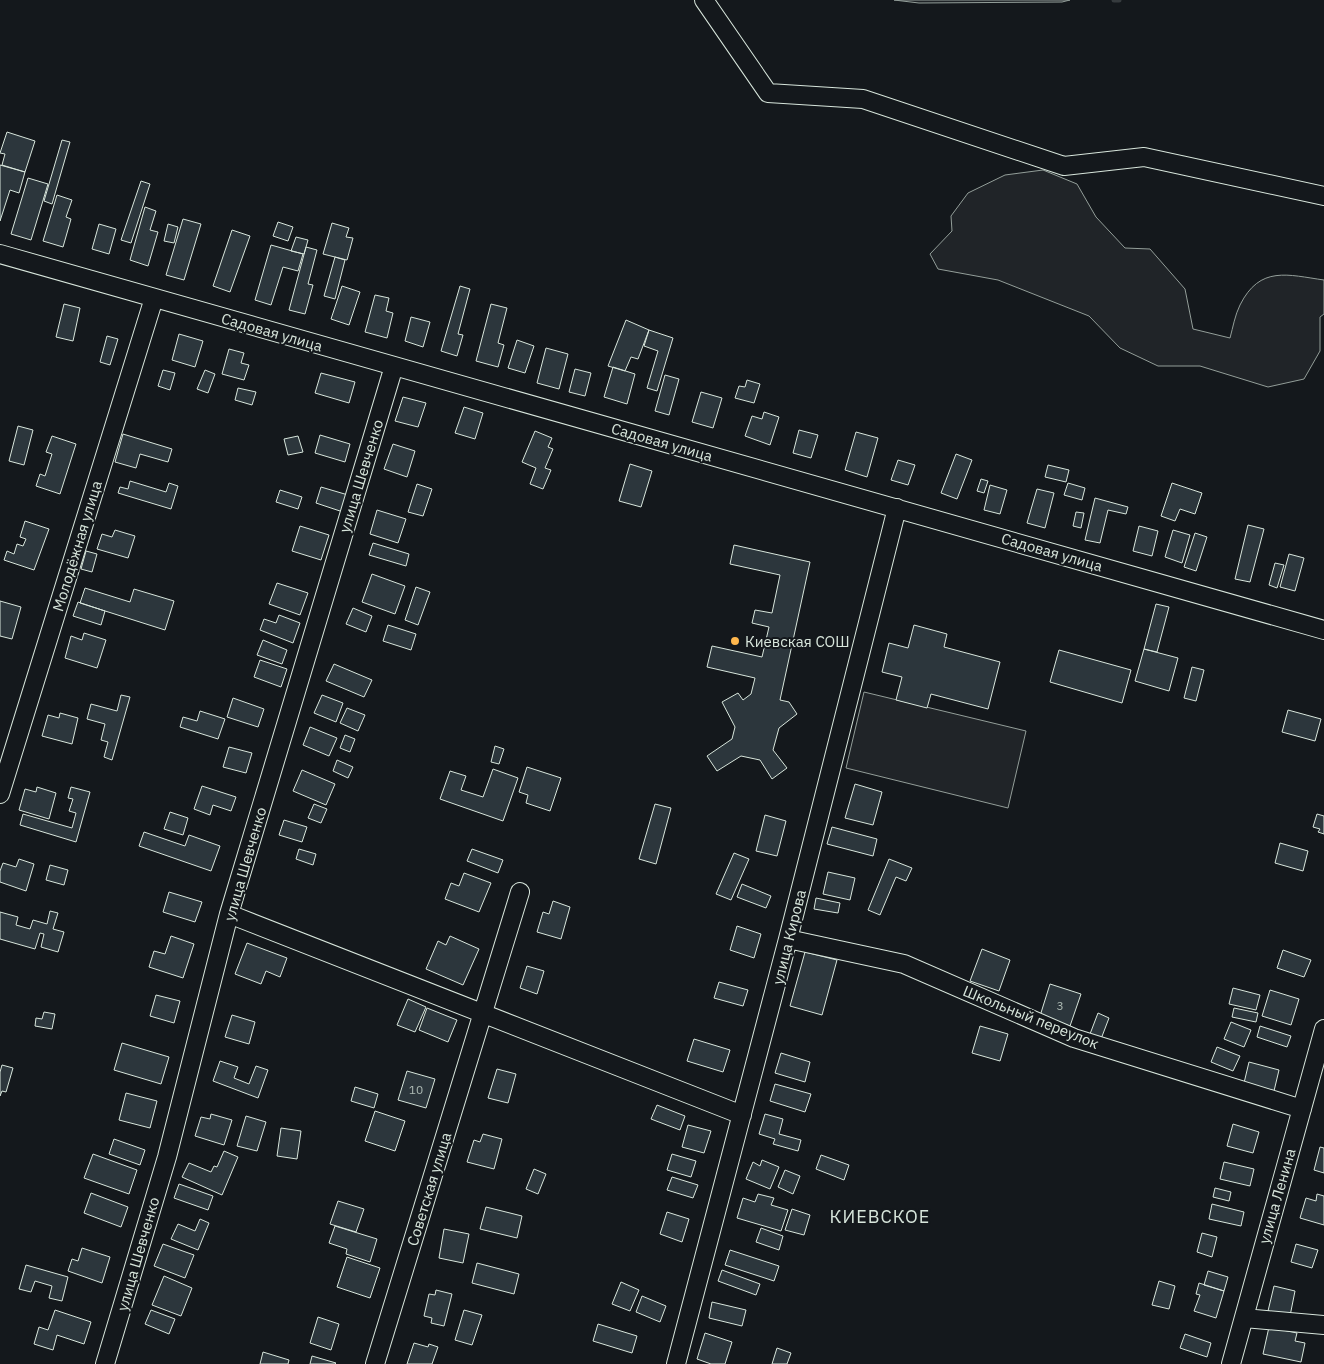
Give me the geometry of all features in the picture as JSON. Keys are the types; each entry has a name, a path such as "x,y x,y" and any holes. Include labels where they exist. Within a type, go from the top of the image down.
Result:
{"street":[{"path":"704,0 768,93 863,99 1064,166 1144,157 1324,196"},
{"name":"Садовая улица","path":"0,254 1324,630"},
{"name":"Молодёжная улица","path":"0,794 154,298"},
{"name":"улица Шевченко","path":"106,1364 167,1157 230,914 394,366"},
{"name":"улица Кирова","path":"676,1364 788,939 897,508"},
{"name":"Советская улица","path":"375,1364 520,892"},
{"path":"230,914 742,1115"},
{"name":"Школьный переулок","path":"788,939 904,964 1074,1038 1302,1109"},
{"name":"улица Ленина","path":"1231,1364 1324,1029"},
{"path":"1244,1318 1324,1325"}],"shaded area":[{"path":"894,0 1070,0 1062,2 919,3"},
{"path":"1043,170 1077,184 1096,217 1125,248 1150,249 1185,289 1193,329 1230,338 1240,305 1248,292 1266,278 1287,275 1324,280 1324,314 1320,317 1320,351 1304,379 1268,387 1200,366 1158,366 1120,348 1089,316 998,280 938,269 930,254 952,231 951,216 968,193 1005,175"},
{"path":"864,692 1026,731 1008,808 846,768"}],"building":[{"path":"7,132 35,141 25,172 2,165 5,154 0,153"},
{"path":"62,140 70,142 52,204 44,201"},
{"path":"0,165 25,172 19,193 10,190 0,221"},
{"path":"28,178 48,184 31,240 11,234"},
{"path":"141,181 150,184 131,243 121,240"},
{"path":"57,195 72,200 66,217 71,219 63,247 43,241"},
{"path":"145,207 156,211 150,230 158,232 148,266 130,260"},
{"path":"183,219 201,224 184,280 166,275"},
{"path":"278,222 293,227 288,241 273,236"},
{"path":"332,223 349,228 346,237 353,238 347,260 323,254"},
{"path":"99,224 116,229 109,254 92,249"},
{"path":"168,224 178,227 174,243 164,241"},
{"path":"232,230 250,236 230,292 213,286"},
{"path":"296,237 308,240 304,254 291,251"},
{"path":"271,245 303,254 298,271 283,267 271,305 255,300"},
{"path":"306,247 317,250 308,284 313,285 305,314 289,310"},
{"path":"335,257 345,260 335,299 324,296"},
{"path":"342,286 360,292 349,325 331,319"},
{"path":"460,286 470,289 458,334 463,335 457,356 441,351"},
{"path":"375,295 389,298 386,311 393,313 387,338 365,332"},
{"path":"64,304 80,308 73,341 56,337"},
{"path":"491,304 507,308 498,343 504,345 498,367 476,361"},
{"path":"411,317 430,322 423,347 405,341"},
{"path":"626,320 649,330 638,359 631,357 625,371 608,366"},
{"path":"649,330 673,338 657,391 647,388 658,351 644,346"},
{"path":"179,334 203,341 195,367 172,360"},
{"path":"107,336 118,339 110,365 100,362"},
{"path":"517,340 534,346 525,373 508,368"},
{"path":"546,348 568,354 559,389 537,383"},
{"path":"229,349 244,353 241,363 249,365 244,380 222,374"},
{"path":"613,367 635,374 627,404 604,397"},
{"path":"575,369 591,373 585,396 569,392"},
{"path":"163,370 175,373 170,390 158,386"},
{"path":"205,370 215,374 208,393 197,389"},
{"path":"321,373 355,382 349,403 315,393"},
{"path":"665,375 679,379 669,415 655,411"},
{"path":"747,380 760,384 754,403 735,398 739,386 745,387"},
{"path":"238,388 256,392 252,405 235,400"},
{"path":"701,392 722,398 713,428 692,422"},
{"path":"403,397 426,403 418,427 395,421"},
{"path":"464,407 483,413 475,439 455,433"},
{"path":"764,412 779,417 770,445 745,436 752,416 762,419"},
{"path":"18,426 33,430 24,465 9,461"},
{"path":"799,430 818,435 811,458 793,453"},
{"path":"535,431 552,438 548,447 553,449 545,468 551,470 543,489 530,484 536,468 522,462"},
{"path":"856,432 878,438 867,477 845,470"},
{"path":"123,434 172,449 168,462 140,454 136,468 115,462"},
{"path":"320,435 350,444 345,462 315,453"},
{"path":"52,436 76,444 60,494 36,486 40,474 45,476 52,454 46,452"},
{"path":"298,436 303,452 288,455 284,439"},
{"path":"393,444 415,451 407,477 384,469"},
{"path":"956,454 972,460 957,499 941,493"},
{"path":"898,460 915,465 908,485 891,480"},
{"path":"630,464 652,471 641,507 619,501"},
{"path":"1048,465 1069,470 1066,482 1045,477"},
{"path":"981,479 988,481 984,493 977,491"},
{"path":"130,481 166,492 169,483 178,486 171,509 118,493 120,487 128,489"},
{"path":"1068,483 1085,488 1082,500 1064,495"},
{"path":"1172,483 1202,493 1195,514 1180,509 1175,521 1161,516"},
{"path":"417,484 432,489 423,516 408,512"},
{"path":"990,485 1007,490 1000,514 984,510"},
{"path":"321,487 348,495 343,512 316,503"},
{"path":"1037,489 1054,493 1045,528 1027,523"},
{"path":"280,490 302,497 298,509 276,502"},
{"path":"1095,498 1128,507 1126,514 1108,510 1100,543 1085,540"},
{"path":"377,510 406,519 398,543 370,534"},
{"path":"1076,512 1084,513 1081,528 1073,526"},
{"path":"25,521 49,529 34,570 4,560 7,551 14,554 17,544 23,546 26,539 20,537"},
{"path":"1248,525 1264,529 1250,582 1235,579"},
{"path":"300,526 329,535 321,560 292,551"},
{"path":"1139,526 1158,531 1152,556 1133,551"},
{"path":"115,530 135,536 128,558 97,549 102,534 112,537"},
{"path":"1173,530 1190,535 1182,563 1165,557"},
{"path":"1195,533 1207,537 1196,571 1184,567"},
{"path":"373,543 409,554 406,566 369,555"},
{"path":"734,545 810,562 780,700 789,702 797,714 779,728 773,750 787,768 772,779 760,760 741,756 717,771 707,756 732,739 735,727 722,702 738,693 743,700 751,694 755,678 707,667 712,646 762,657 769,627 752,623 755,610 772,613 780,575 730,564"},
{"path":"86,551 97,554 92,572 81,569"},
{"path":"1289,554 1304,558 1295,591 1280,587"},
{"path":"1275,563 1284,565 1277,588 1269,585"},
{"path":"372,574 405,586 395,614 362,602"},
{"path":"277,583 308,593 300,615 269,604"},
{"path":"416,587 430,592 418,625 405,620"},
{"path":"85,588 130,602 134,589 174,601 165,630 80,603"},
{"path":"0,601 21,607 12,639 0,636"},
{"path":"78,602 105,611 101,625 73,616"},
{"path":"1156,604 1169,607 1157,652 1144,649"},
{"path":"353,608 372,616 366,632 346,624"},
{"path":"279,615 300,623 293,643 260,630 264,619 276,623"},
{"path":"388,625 416,634 411,650 383,641"},
{"path":"914,625 947,634 944,647 1000,662 988,709 931,694 927,708 896,700 902,677 882,672 889,643 908,648"},
{"path":"84,633 106,640 97,668 65,658 71,636 82,640"},
{"path":"263,640 287,650 282,664 257,655"},
{"path":"1144,649 1178,658 1169,691 1135,681"},
{"path":"1059,650 1131,670 1122,703 1050,682"},
{"path":"260,660 287,669 281,687 254,677"},
{"path":"334,664 372,680 364,697 326,681"},
{"path":"1192,667 1204,670 1196,701 1184,698"},
{"path":"121,695 130,697 112,760 104,757 108,742 101,740 105,724 87,719 91,704 117,711"},
{"path":"322,695 343,703 336,722 314,713"},
{"path":"233,698 264,709 258,727 227,717"},
{"path":"347,708 365,715 358,731 340,723"},
{"path":"1288,710 1321,719 1315,741 1282,732"},
{"path":"200,711 225,719 218,739 180,727 183,717 197,721"},
{"path":"60,713 78,718 72,744 42,736 48,715 59,718"},
{"path":"310,727 337,738 329,756 303,745"},
{"path":"345,735 355,739 350,752 340,748"},
{"path":"495,746 504,749 499,764 491,762"},
{"path":"229,747 252,753 246,773 223,767"},
{"path":"337,760 353,767 348,778 333,771"},
{"path":"527,767 561,778 550,811 526,803 528,795 519,792"},
{"path":"493,769 518,778 503,821 440,799 450,771 466,776 461,790 483,797"},
{"path":"302,770 335,784 326,805 293,791"},
{"path":"855,784 882,792 873,825 845,818"},
{"path":"202,786 236,797 231,811 213,805 210,815 194,809"},
{"path":"37,787 56,793 49,819 19,810 25,789 36,792"},
{"path":"71,787 90,792 76,842 20,825 23,814 72,828 76,813 69,811 73,799 68,798"},
{"path":"314,804 327,809 321,823 308,818"},
{"path":"655,804 671,808 656,864 639,859"},
{"path":"170,812 188,818 183,835 164,829"},
{"path":"1317,814 1324,816 1324,834 1318,832 1320,829 1313,827"},
{"path":"765,815 786,821 777,856 756,851"},
{"path":"284,820 307,827 302,842 279,835"},
{"path":"832,827 877,839 873,856 827,844"},
{"path":"144,832 185,846 189,835 220,846 211,871 139,846"},
{"path":"1280,843 1308,851 1303,871 1275,863"},
{"path":"299,849 316,854 313,865 296,859"},
{"path":"472,849 503,860 498,873 467,861"},
{"path":"734,853 749,859 731,900 716,894"},
{"path":"19,859 34,864 26,891 0,882 0,871 3,863 16,867"},
{"path":"889,859 912,868 906,881 896,877 880,915 868,910"},
{"path":"50,865 68,870 64,885 46,880"},
{"path":"828,872 855,878 850,900 823,894"},
{"path":"464,873 491,883 479,912 445,899 451,883 459,886"},
{"path":"742,884 771,896 766,908 737,897"},
{"path":"169,892 202,902 195,922 163,912"},
{"path":"816,898 840,903 838,913 814,909"},
{"path":"553,901 570,907 561,939 537,932 543,912 549,914"},
{"path":"50,911 58,913 53,929 64,932 58,952 41,947 44,934 40,933 35,949 0,939 0,912 18,917 16,925 30,929 33,920 47,924"},
{"path":"737,926 761,934 754,958 730,950"},
{"path":"171,936 194,944 183,978 149,967 154,951 165,954"},
{"path":"450,936 479,949 463,985 426,969 438,941 446,945"},
{"path":"247,943 287,958 280,977 266,971 261,984 235,974"},
{"path":"982,949 1010,960 999,991 970,981"},
{"path":"1283,950 1311,960 1304,977 1277,968"},
{"path":"805,952 837,960 822,1015 790,1006"},
{"path":"527,966 544,971 537,994 520,988"},
{"path":"719,982 748,990 743,1006 714,998"},
{"path":"1050,984 1081,994 1070,1026 1040,1016"},
{"path":"1233,988 1260,995 1256,1010 1229,1004"},
{"path":"1270,990 1299,999 1291,1025 1262,1016"},
{"path":"156,995 180,1001 174,1023 150,1016"},
{"path":"408,999 426,1007 415,1032 397,1025"},
{"path":"427,1008 457,1020 448,1042 419,1030"},
{"path":"1234,1008 1258,1013 1256,1022 1232,1017"},
{"path":"44,1012 55,1014 52,1029 35,1026 36,1018 42,1019"},
{"path":"1098,1013 1109,1018 1101,1039 1090,1034"},
{"path":"232,1015 255,1022 249,1044 225,1037"},
{"path":"1231,1022 1251,1030 1244,1047 1224,1039"},
{"path":"980,1026 1008,1034 1000,1061 972,1053"},
{"path":"1260,1026 1291,1036 1287,1047 1257,1037"},
{"path":"694,1039 730,1050 723,1072 687,1061"},
{"path":"122,1043 169,1057 161,1084 114,1070"},
{"path":"1217,1047 1240,1056 1233,1071 1211,1062"},
{"path":"781,1053 810,1062 805,1082 775,1073"},
{"path":"220,1061 238,1067 234,1078 249,1084 256,1066 268,1070 258,1098 213,1081"},
{"path":"1249,1062 1279,1070 1274,1091 1244,1083"},
{"path":"2,1065 13,1068 6,1092 2,1091 0,1096 0,1072"},
{"path":"497,1069 516,1074 508,1103 488,1098"},
{"path":"407,1071 435,1079 426,1108 398,1100"},
{"path":"775,1084 811,1094 805,1112 770,1101"},
{"path":"355,1087 378,1094 374,1108 351,1101"},
{"path":"126,1093 157,1101 150,1128 119,1120"},
{"path":"657,1105 685,1116 680,1130 651,1119"},
{"path":"375,1111 405,1121 395,1151 365,1141"},
{"path":"211,1114 232,1120 224,1145 195,1136 201,1117 210,1119"},
{"path":"765,1114 783,1119 779,1134 801,1140 798,1151 773,1144 775,1139 759,1134"},
{"path":"246,1116 266,1122 257,1151 237,1146"},
{"path":"1233,1124 1259,1132 1253,1153 1227,1146"},
{"path":"688,1125 711,1131 704,1153 682,1147"},
{"path":"281,1128 301,1131 297,1159 277,1156"},
{"path":"483,1134 502,1139 494,1169 467,1162 474,1140 480,1142"},
{"path":"114,1139 145,1150 140,1165 109,1154"},
{"path":"1320,1147 1324,1148 1324,1173 1314,1170"},
{"path":"224,1151 238,1157 222,1195 182,1177 189,1163 211,1172 214,1166 217,1167"},
{"path":"93,1154 137,1170 129,1194 84,1178"},
{"path":"672,1154 696,1161 691,1177 667,1170"},
{"path":"821,1155 849,1165 844,1180 816,1169"},
{"path":"762,1160 779,1167 770,1189 746,1179 753,1162 760,1166"},
{"path":"1224,1162 1254,1169 1250,1186 1220,1179"},
{"path":"534,1169 546,1174 538,1194 526,1189"},
{"path":"785,1170 800,1176 793,1194 778,1187"},
{"path":"672,1177 698,1185 693,1198 667,1190"},
{"path":"179,1184 213,1196 208,1210 174,1198"},
{"path":"1215,1188 1231,1192 1229,1201 1213,1197"},
{"path":"91,1193 128,1207 121,1227 84,1213"},
{"path":"758,1194 774,1198 771,1205 788,1210 781,1231 737,1218 743,1198 755,1202"},
{"path":"1317,1194 1324,1196 1324,1225 1300,1218 1306,1198 1316,1201"},
{"path":"338,1201 364,1209 356,1232 330,1224"},
{"path":"1212,1204 1244,1212 1241,1226 1209,1219"},
{"path":"486,1207 522,1216 517,1238 480,1229"},
{"path":"792,1209 810,1215 804,1235 785,1230"},
{"path":"667,1212 689,1219 682,1242 660,1234"},
{"path":"200,1219 209,1223 198,1250 171,1239 178,1224 195,1231"},
{"path":"335,1226 377,1239 370,1262 346,1254 347,1249 329,1243"},
{"path":"761,1228 783,1236 779,1250 756,1242"},
{"path":"444,1229 469,1234 463,1263 439,1258"},
{"path":"1202,1233 1217,1237 1212,1257 1197,1252"},
{"path":"163,1244 194,1255 185,1278 154,1266"},
{"path":"1296,1244 1318,1250 1312,1268 1291,1262"},
{"path":"82,1248 110,1257 102,1283 68,1271 72,1259 78,1261"},
{"path":"730,1250 779,1266 774,1281 725,1265"},
{"path":"347,1257 380,1268 370,1298 337,1287"},
{"path":"477,1263 519,1274 514,1294 472,1283"},
{"path":"26,1265 68,1277 62,1301 49,1298 52,1286 35,1281 31,1292 19,1289"},
{"path":"722,1270 760,1284 756,1295 718,1281"},
{"path":"1208,1271 1228,1277 1224,1291 1204,1285"},
{"path":"164,1276 192,1288 181,1316 152,1305"},
{"path":"1159,1281 1175,1286 1169,1309 1152,1305"},
{"path":"621,1282 639,1290 630,1311 612,1304"},
{"path":"1199,1283 1224,1291 1216,1318 1194,1311 1200,1295 1196,1294"},
{"path":"1274,1286 1295,1291 1290,1316 1268,1311"},
{"path":"436,1290 452,1294 444,1326 431,1323 432,1318 424,1316 429,1294 435,1295"},
{"path":"642,1296 666,1306 660,1322 636,1312"},
{"path":"712,1302 746,1310 742,1326 709,1318"},
{"path":"55,1310 91,1322 84,1344 57,1335 53,1350 34,1344 39,1327 48,1330"},
{"path":"151,1310 175,1319 169,1334 145,1324"},
{"path":"464,1310 482,1315 472,1345 455,1340"},
{"path":"318,1317 339,1324 331,1350 310,1343"},
{"path":"598,1324 637,1336 632,1353 593,1341"},
{"path":"1269,1327 1297,1333 1295,1341 1305,1343 1301,1362 1263,1354"},
{"path":"705,1333 732,1342 725,1364 711,1364 697,1359"},
{"path":"1185,1334 1211,1343 1207,1357 1180,1348"},
{"path":"414,1343 428,1347 429,1344 438,1347 432,1364 407,1364"},
{"path":"777,1348 791,1353 787,1364 772,1364"},
{"path":"263,1352 289,1360 288,1364 260,1364"},
{"path":"312,1356 336,1363 310,1364"}],"waterway":[{"path":"1114,0 1119,0"}],"place":[{"name":"Киевская СОШ","path":"735,641"}],"district":[{"name":"КИЕВСКОЕ","path":"880,1216"}]}
